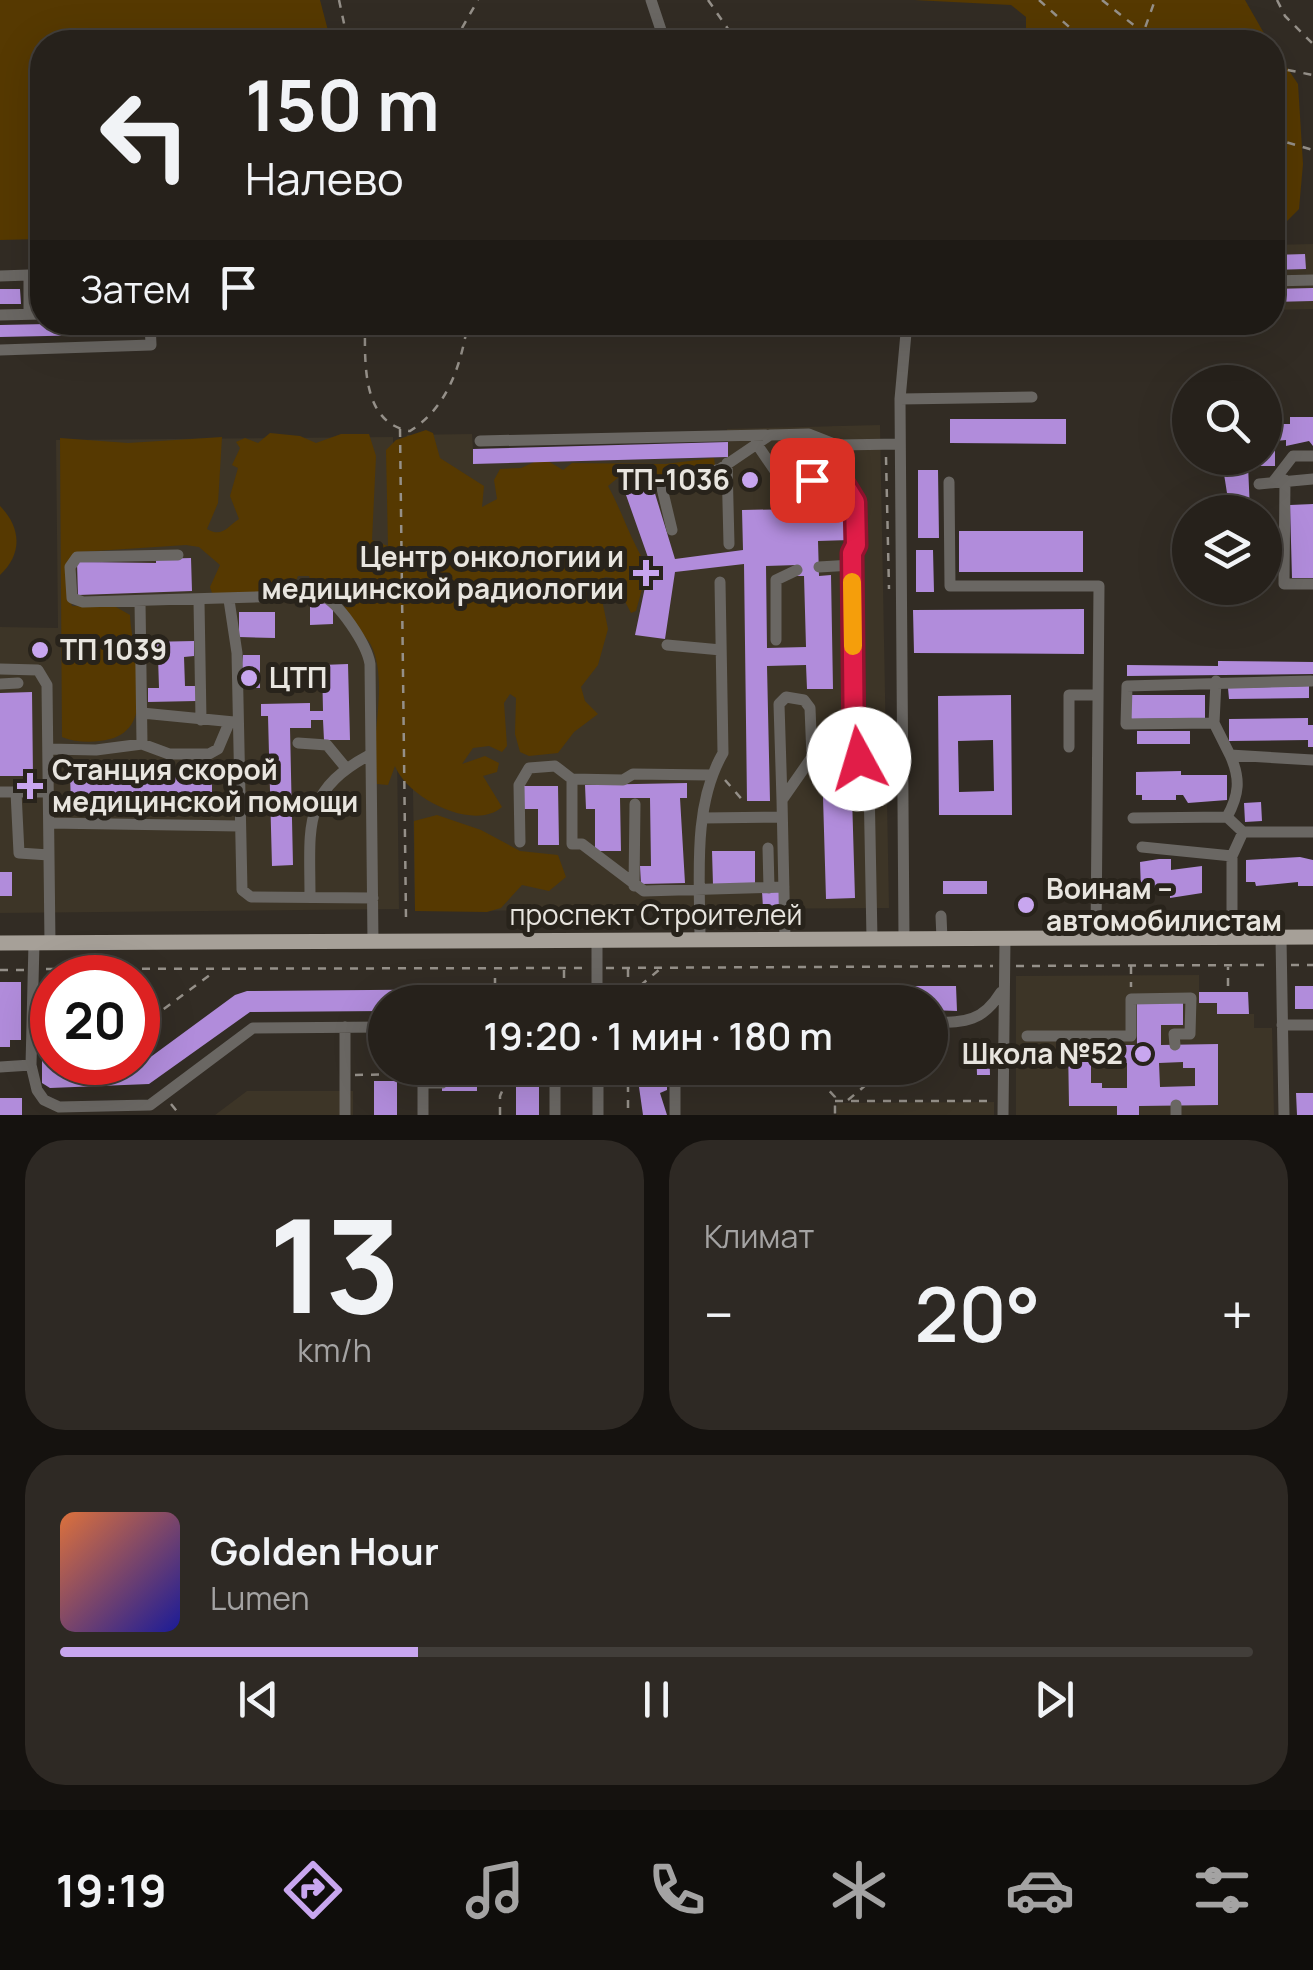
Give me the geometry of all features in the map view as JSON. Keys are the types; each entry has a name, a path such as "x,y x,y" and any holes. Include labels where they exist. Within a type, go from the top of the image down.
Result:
{"main road":[{"name":"проспект Строителей","path":"0,944 1313,937"}],"street":[{"path":"651,0 661,30"},
{"path":"0,276 28,275 30,285"},
{"path":"1285,280 1313,280"},
{"path":"0,315 30,314"},
{"path":"0,350 151,346 151,335"},
{"path":"904,939 900,399 906,335"},
{"path":"900,399 1032,397"},
{"path":"480,441 809,434 841,445 900,444"},
{"path":"672,530 661,484 708,473 770,435"},
{"path":"756,442 782,480 841,479"},
{"path":"841,445 841,479 855,502 854,756"},
{"path":"1313,456 1293,456 1279,481 1284,584 1313,584"},
{"path":"727,463 733,480 729,544"},
{"path":"1259,484 1313,479"},
{"path":"949,482 950,586 1099,586 1096,938"},
{"path":"178,555 83,556 72,562 72,598 77,602 320,596 337,605 367,648 373,942"},
{"path":"819,568 852,565"},
{"path":"776,640 776,580 797,570"},
{"path":"700,940 703,818 712,771 722,752 720,582"},
{"path":"199,600 202,720"},
{"path":"229,600 237,653 234,722 240,882 246,895 373,898"},
{"path":"140,601 142,744"},
{"path":"666,645 721,650"},
{"path":"0,669 32,668 43,674 47,685 49,855 38,955"},
{"path":"1216,681 1214,723 1238,772 1237,797 1227,817"},
{"path":"1214,723 1126,724 1126,686 1311,681"},
{"path":"0,684 18,683"},
{"path":"1069,747 1069,695 1098,700"},
{"path":"782,800 812,756 810,708 804,700 786,697 779,704 785,939"},
{"path":"142,713 185,714 202,720 234,722"},
{"path":"48,749 96,750 142,744 169,754 210,754 218,749 234,722"},
{"path":"298,743 334,749 346,768"},
{"path":"310,897 310,812 346,768 371,754"},
{"path":"1230,755 1313,760"},
{"path":"812,756 854,756 865,764 869,782 872,939"},
{"path":"520,842 519,784 528,768 555,766 572,779 622,780 633,774 712,771"},
{"path":"572,779 572,844 582,844 634,886 644,891 784,887"},
{"path":"0,792 48,792"},
{"path":"16,792 19,853 49,855"},
{"path":"634,886 635,804"},
{"path":"703,818 782,817"},
{"path":"1133,818 1227,817 1243,832 1313,832"},
{"path":"48,824 240,826"},
{"path":"1232,937 1232,856 1243,832"},
{"path":"1142,847 1232,856"},
{"path":"768,848 769,888"},
{"path":"942,916 942,939"},
{"path":"1281,938 1284,1115"},
{"path":"1002,1115 1005,939"},
{"path":"597,941 597,985"},
{"path":"948,1023 974,1022 990,1012 1003,989"},
{"path":"1027,1036 1131,1036 1131,999 1191,998 1190,1034 1174,1034 1175,1045"},
{"path":"1282,1025 1313,1025"},
{"path":"38,1085 44,1100 59,1107 150,1110 164,1094 253,1028 368,1026"},
{"path":"345,1027 345,1115"},
{"path":"0,1067 30,1065"},
{"path":"423,1085 423,1115"},
{"path":"556,1085 556,1115"},
{"path":"598,1085 598,1115"},
{"path":"675,1085 675,1115"}],"path":[{"path":"339,0 345,30"},
{"path":"461,30 478,0"},
{"path":"708,0 729,30"},
{"path":"1039,0 1073,30"},
{"path":"1102,0 1140,30"},
{"path":"1144,30 1155,0"},
{"path":"1277,0 1285,16 1313,44"},
{"path":"1285,70 1313,75"},
{"path":"1285,142 1313,150"},
{"path":"365,335 365,370 378,413 391,428 410,430 426,420 451,386 465,335"},
{"path":"400,429 406,919"},
{"path":"712,771 746,803 752,817"},
{"path":"160,970 1313,964"},
{"path":"1228,965 1228,986"},
{"path":"1130,966 1131,999"},
{"path":"564,968 564,985"},
{"path":"628,968 628,985"},
{"path":"641,985 661,968"},
{"path":"0,970 30,969"},
{"path":"495,969 495,985"},
{"path":"160,1012 215,971"},
{"path":"355,1075 368,1075"},
{"path":"500,1115 500,1096 505,1085"},
{"path":"628,1085 628,1115"},
{"path":"822,1085 835,1101 835,1115"},
{"path":"847,1101 866,1085"},
{"path":"164,1094 180,1115"},
{"path":"835,1101 1003,1101"}],"shaded area":[{"path":"0,0 320,0 328,30 30,30 30,239 0,240"},
{"path":"914,0 1245,0 1262,30 1026,30 1026,17 1011,5"},
{"path":"1285,65 1298,84 1303,164 1299,209 1285,223"},
{"path":"1313,244 1313,309 1285,310 1285,245"},
{"name":"Центр онкологии и медицинской радиологии","path":"880,425 889,908 415,911 407,435 472,434 474,464 728,457 727,429"},
{"path":"426,430 433,433 440,458 484,486 482,507 497,499 494,480 500,469 521,468 543,458 563,470 572,463 665,464 714,458 715,466 641,479 620,476 608,486 648,567 636,611 631,613 613,578 605,577 599,585 608,629 598,665 581,687 585,701 598,714 574,732 558,753 529,756 520,752 515,734 516,698 510,694 504,703 507,746 502,752 489,746 473,748 462,764 485,756 499,763 497,772 483,776 502,807 475,816 442,808 413,789 395,766 388,785 377,784 376,661 371,645 355,628 340,598 313,587 309,576 298,576 291,593 213,596 210,587 220,565 199,547 80,552 69,596 72,606 116,607 130,615 138,704 125,732 110,739 86,742 62,737 60,438 128,443 222,437 218,503 207,529 217,532 239,519 230,496 238,468 232,465 240,448 236,442 245,438 258,443 270,433 300,436 316,443 341,434 369,434 376,456 372,540 388,546 386,450 396,440"},
{"path":"393,437 399,909 0,913 0,627 58,628 56,440"},
{"path":"0,506 12,523 16,549 0,575"},
{"path":"437,815 481,830 520,851 558,855 566,877 549,891 522,885 501,908 487,912 415,911 414,821"},
{"path":"1199,975 1199,1003 1217,1003 1218,1014 1254,1014 1254,1028 1272,1028 1274,1115 1016,1115 1016,976"},
{"path":"247,1091 353,1091 353,1115 215,1115"},
{"path":"994,1102 994,1115 837,1115 837,1103"}],"building":[{"path":"1305,254 1306,269 1285,270 1285,255"},
{"path":"1313,288 1313,301 1285,302 1285,289"},
{"path":"0,289 20,289 21,304 0,304"},
{"path":"30,324 30,335 95,335 0,337 0,325"},
{"path":"1290,417 1313,417 1313,446 1309,441 1286,446 1282,424 1290,424"},
{"path":"950,419 1066,419 1066,444 950,443"},
{"path":"816,438 817,455 789,456 788,440"},
{"path":"728,442 728,457 473,464 473,449"},
{"path":"918,470 938,470 939,538 918,538"},
{"name":"ТП-1036","path":"759,474 759,485 741,486 741,475"},
{"path":"1224,475 1248,475 1249,495 1227,495"},
{"name":"Центр онкологии и медицинской радиологии","path":"653,487 675,559 743,550 742,510 849,508 850,540 818,541 819,576 831,575 833,689 807,689 806,665 767,666 770,801 747,801 744,564 675,572 665,639 635,635 650,563 626,495","holes":["797,565 797,576 804,576 806,647 767,648 766,566"]},
{"path":"1313,504 1313,578 1292,578 1290,505"},
{"path":"959,531 1083,531 1083,572 959,572"},
{"path":"916,550 933,550 934,592 916,592"},
{"path":"191,558 192,591 78,595 77,562 156,563 156,559"},
{"path":"333,603 333,624 310,625 310,604"},
{"path":"1084,609 1084,654 914,653 913,610"},
{"path":"239,612 275,612 275,638 239,637"},
{"name":"ТП 1039","path":"33,640 46,640 47,660 34,660"},
{"path":"194,641 194,656 184,657 185,686 196,686 196,701 148,702 148,688 159,688 158,657 147,657 147,642"},
{"name":"ЦТП","path":"243,655 260,655 260,688 239,688"},
{"path":"1218,661 1313,662 1313,674 1127,676 1127,665 1218,666"},
{"path":"348,664 350,740 324,740 323,720 311,720 311,728 290,728 293,865 272,866 268,716 261,716 261,704 310,703 310,711 323,711 322,665"},
{"path":"1309,686 1309,698 1229,699 1228,688"},
{"path":"32,692 33,776 0,776 0,693"},
{"path":"1011,695 1012,815 939,815 938,696","holes":["993,740 994,791 959,792 958,741"]},
{"path":"1131,695 1205,695 1205,718 1131,719"},
{"path":"1308,718 1308,725 1313,725 1313,747 1308,747 1308,740 1229,741 1229,719"},
{"path":"1137,731 1190,731 1190,744 1137,744"},
{"path":"824,733 847,733 848,746 824,747"},
{"path":"212,770 212,804 71,807 70,774"},
{"path":"1181,771 1181,775 1227,775 1227,800 1188,803 1183,795 1176,795 1176,800 1142,800 1142,795 1136,795 1136,772"},
{"path":"687,783 687,798 680,798 685,883 641,884 640,866 651,866 650,798 620,798 621,851 595,851 595,809 586,809 585,785"},
{"path":"523,786 558,786 559,845 538,845 538,809 523,809"},
{"path":"852,796 855,898 826,899 823,797"},
{"path":"1261,802 1262,821 1245,822 1244,803"},
{"path":"712,851 755,851 755,884 713,885"},
{"path":"1171,859 1171,870 1202,866 1202,893 1170,898 1170,886 1141,890 1140,862"},
{"path":"1246,860 1313,860 1313,886 1298,886 1298,882 1256,886 1255,882 1246,882"},
{"path":"0,872 12,872 12,896 0,896"},
{"path":"943,881 987,881 987,894 943,894"},
{"path":"779,890 779,907 763,908 762,891"},
{"path":"0,982 21,982 21,1040 10,1040 10,1047 0,1047"},
{"path":"948,986 956,986 957,1011 948,1011"},
{"path":"1295,986 1313,986 1313,1009 1295,1009"},
{"path":"368,990 368,1011 250,1012 160,1076 160,1050 235,995 247,991"},
{"path":"1199,992 1248,992 1249,1014 1217,1014 1217,1003 1199,1003"},
{"name":"Школа №52","path":"1183,1002 1183,1025 1161,1025 1161,1045 1218,1044 1218,1105 1139,1106 1139,1115 1117,1115 1117,1106 1069,1106 1068,1045 1137,1045 1137,1003","holes":["1183,1062 1183,1068 1195,1068 1195,1086 1160,1087 1159,1063","1091,1063 1127,1063 1127,1088 1102,1088 1102,1083 1091,1083"]},
{"path":"989,1039 990,1075 977,1075 976,1040"},
{"path":"45,1085 124,1085 50,1088"},
{"path":"374,1085 397,1085 397,1115 374,1115"},
{"path":"442,1085 477,1085 477,1091 442,1091"},
{"path":"516,1085 539,1085 539,1115 516,1115"},
{"path":"667,1085 667,1090 660,1093 667,1115 643,1115 639,1087"},
{"path":"1296,1093 1313,1093 1313,1115 1297,1115"},
{"path":"0,1098 22,1098 22,1115 0,1115"}],"slow traffic":[{"path":"852,582 853,646"}],"place":[{"name":"ТП-1036","path":"750,480"},
{"name":"Центр онкологии и медицинской радиологии","path":"646,573"},
{"name":"ТП 1039","path":"40,650"},
{"name":"ЦТП","path":"249,678"},
{"name":"Станция скорой медицинской помощи","path":"30,786"},
{"name":"Воинам – автомобилистам","path":"1026,905"},
{"name":"Школа №52","path":"1143,1054"}],"route":[{"path":"812,480 841,479 855,502 854,756 859,759"}]}
